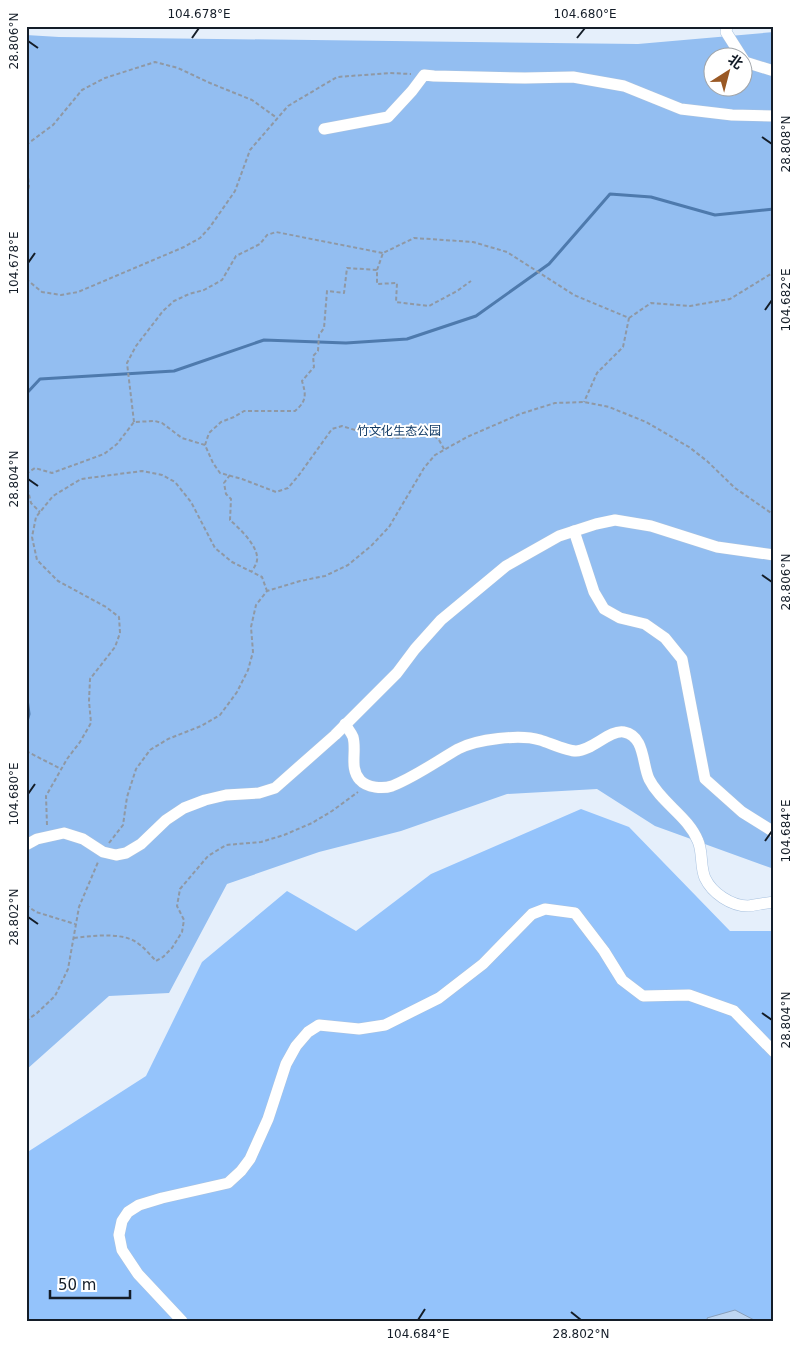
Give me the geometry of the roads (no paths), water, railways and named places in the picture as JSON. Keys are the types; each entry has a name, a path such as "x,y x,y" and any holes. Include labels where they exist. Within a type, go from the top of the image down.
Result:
{"street":[{"path":"726,26 726,32 746,62 774,71"},
{"path":"324,129 388,117 424,75 525,78 573,76 624,86 681,109 732,115 774,116"},
{"path":"26,845 37,839 64,833 83,839 103,852 116,855 126,853 141,844 166,820 184,808 204,800 226,795 259,793 275,788 397,673 415,648 441,620 506,566 536,547 559,536 615,520 651,526 717,547 774,555"},
{"path":"574,531 594,592 604,609 620,618 645,624 665,638 682,659 705,779 742,812 774,832"},
{"path":"345,724 352,736 352,756 355,770 361,781 375,788 391,786 459,749 495,739 510,737 537,739 576,751 590,747 622,731 633,735 639,744 649,778 658,793 693,831 699,842 705,878 714,891 731,902 747,906 774,902"},
{"path":"182,1321 138,1274 122,1250 119,1235 122,1221 128,1212 139,1205 162,1198 228,1182 241,1172 250,1160 268,1119 286,1064 296,1046 308,1032 319,1025 359,1029 385,1025 439,998 483,964 532,914 545,909 575,913 604,951 622,980 643,996 689,995 734,1011 774,1052"}],"waterway":[{"path":"26,394 40,379 174,371 264,340 346,343 407,339 476,316 549,264 610,194 651,197 715,215 774,209"},
{"path":"26,691 29,714 26,725"}],"park label":[{"name":"竹文化生态公园","path":"399,431"}]}
